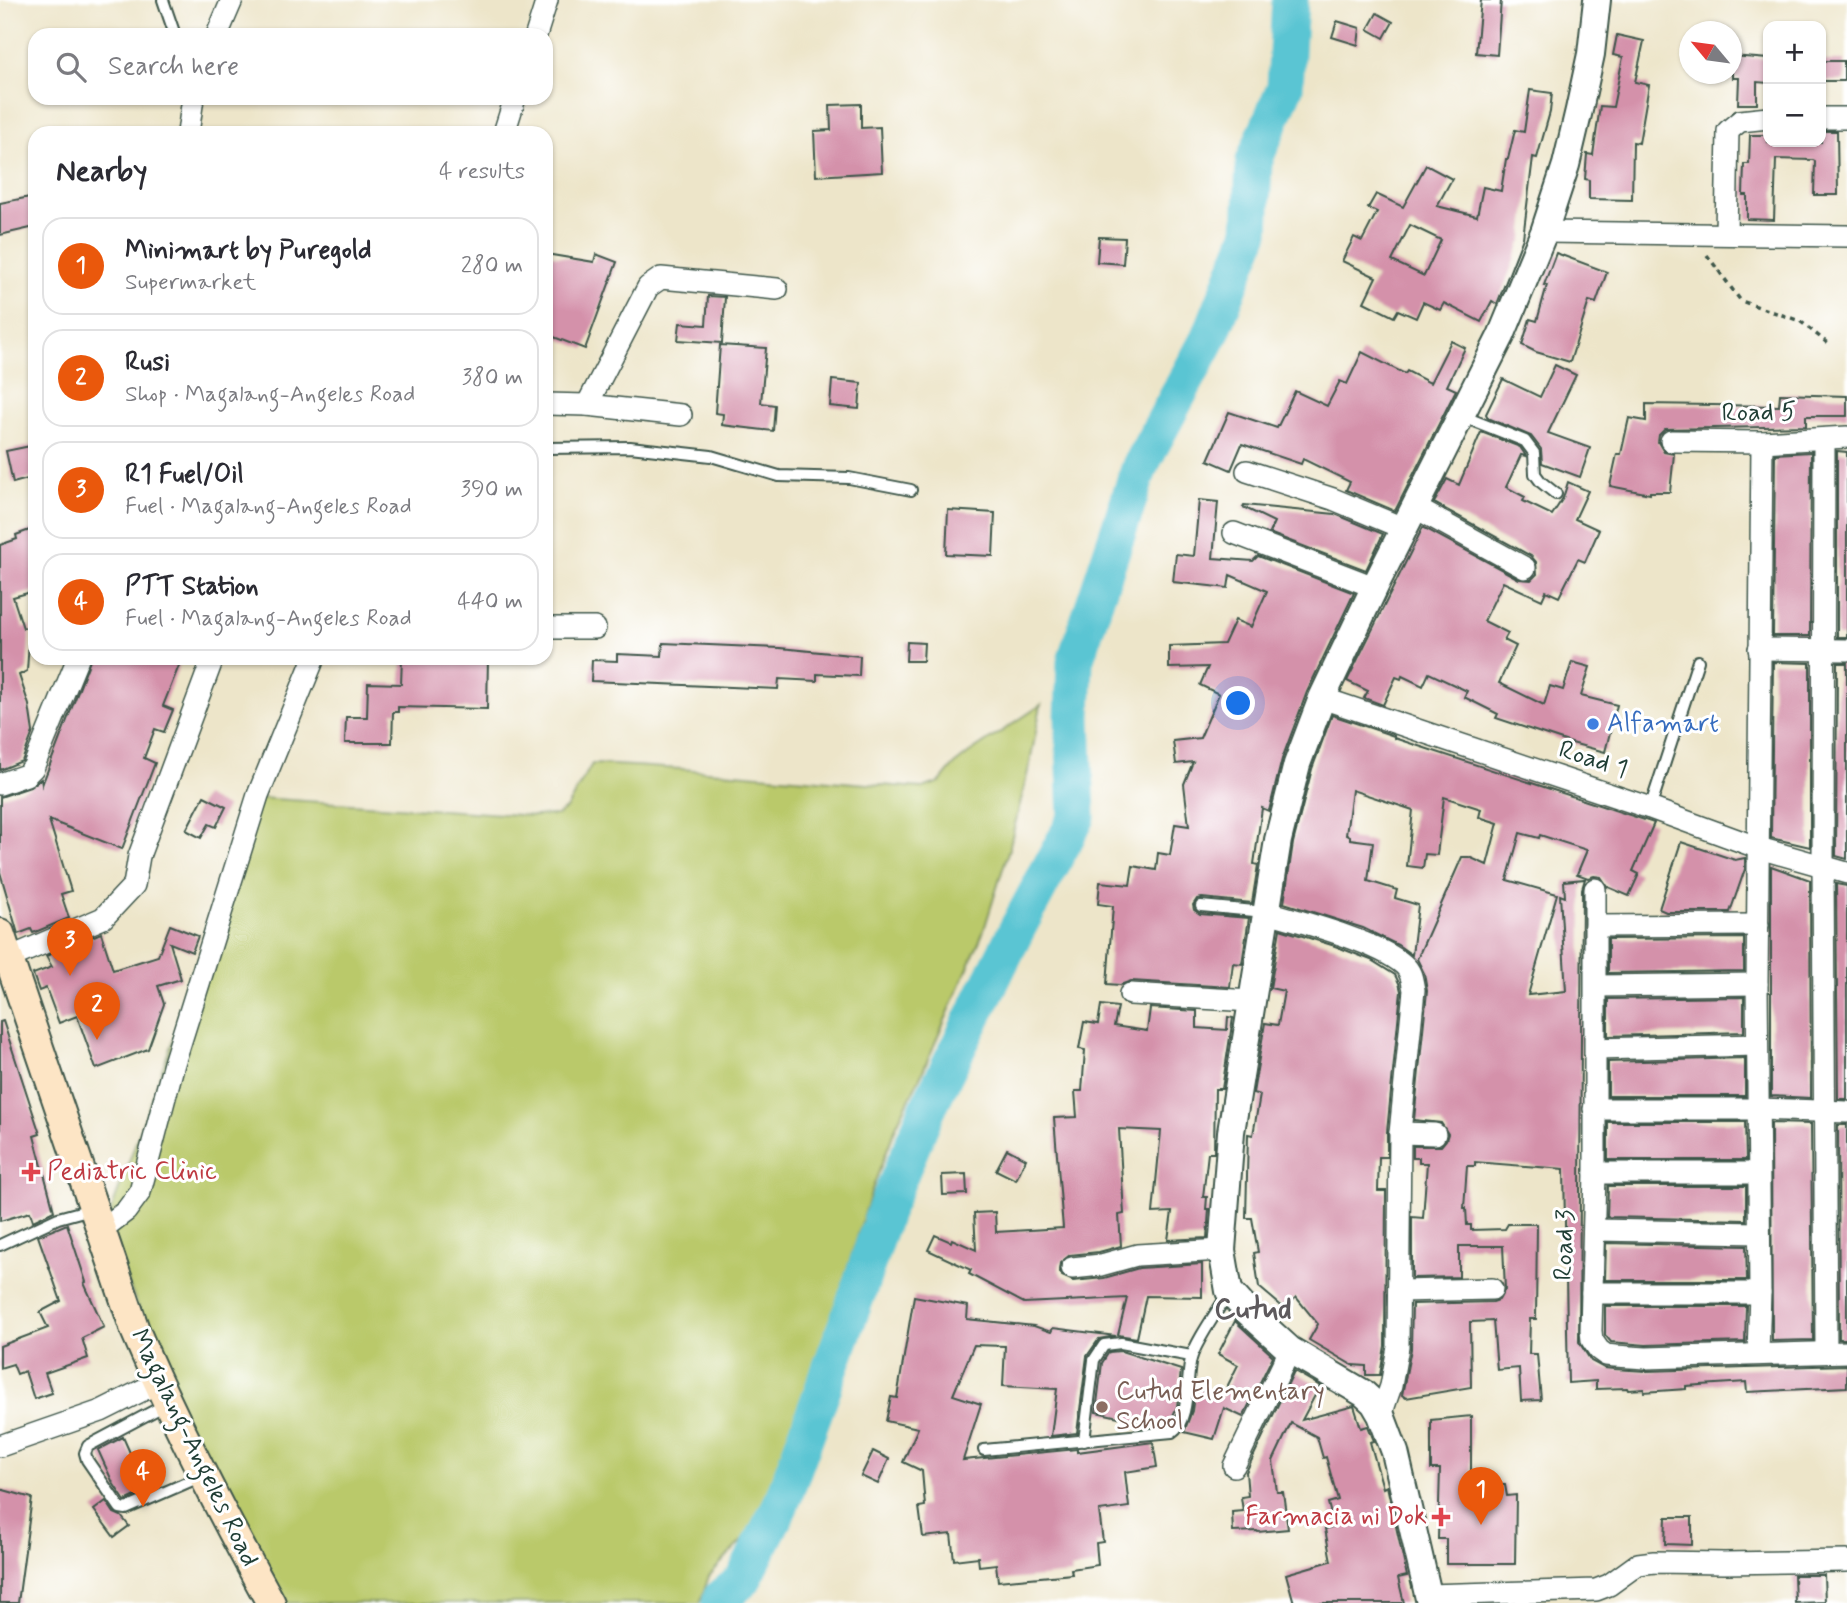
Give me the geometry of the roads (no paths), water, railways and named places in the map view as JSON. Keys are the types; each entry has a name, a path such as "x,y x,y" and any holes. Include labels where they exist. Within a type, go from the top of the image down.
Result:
{"main road":[{"name":"Magalang-Angeles Road","path":"4,946 135,1330 162,1394 202,1476 271,1603"}],"street":[{"path":"220,28 232,0"},
{"path":"538,28 547,0"},
{"path":"1597,0 1591,54 1580,110 1566,165 1544,232 1501,337 1374,587 1322,698 1287,799 1231,1132 1222,1250 1229,1291 1247,1311 1290,1350 1363,1393 1374,1403 1395,1452 1429,1599 1596,1590 1609,1585 1638,1564 1654,1562 1847,1561"},
{"path":"189,126 192,105"},
{"path":"506,126 513,105"},
{"path":"1826,118 1847,118"},
{"path":"1726,233 1728,131 1740,121 1763,119"},
{"path":"1544,232 1847,236"},
{"path":"587,405 649,287 661,278 777,289"},
{"path":"553,404 681,415"},
{"name":"Road 5","path":"1671,441 1762,442 1847,437"},
{"path":"1825,440 1823,866 1837,1112 1837,1352"},
{"path":"1758,1353 1760,1293 1756,984 1762,442"},
{"path":"1247,471 1333,499 1411,518 1525,568"},
{"path":"1234,533 1374,587"},
{"path":"553,628 595,628"},
{"path":"1759,649 1847,650"},
{"path":"0,784 26,775 33,768 75,665"},
{"path":"4,946 103,918 134,886 139,856 210,665"},
{"path":"97,1219 126,1211 139,1192 174,1063 258,795 311,665"},
{"name":"Road 1","path":"1322,698 1650,808 1759,848 1847,873"},
{"name":"Road 3","path":"1595,889 1595,1230 1592,1340 1606,1355 1646,1358 1837,1352"},
{"path":"1267,912 1322,928 1373,948 1404,965 1411,973 1414,990 1400,1133 1396,1359 1391,1386 1381,1415"},
{"path":"1595,926 1758,925"},
{"path":"1596,986 1756,984"},
{"path":"1130,994 1252,1001"},
{"path":"1596,1049 1757,1045"},
{"path":"1594,1109 1837,1112"},
{"path":"1400,1133 1434,1133"},
{"path":"1595,1173 1758,1173"},
{"path":"1595,1230 1759,1233"},
{"path":"1072,1268 1101,1265 1137,1255 1222,1250"},
{"path":"1399,1291 1492,1289"},
{"path":"1592,1293 1760,1293"},
{"path":"1234,1466 1290,1350"},
{"path":"2,1442 162,1394"}],"lane":[{"path":"163,0 173,28"},
{"path":"1462,416 1525,441 1534,453 1535,474 1556,494"},
{"path":"553,448 631,447 701,454 779,476 849,478 911,490"},
{"path":"1650,808 1698,661"},
{"path":"1201,906 1267,912"},
{"path":"0,1245 58,1218 97,1219"},
{"path":"984,1450 1172,1432 1177,1429 1184,1411 1191,1356 1229,1291"},
{"path":"1084,1441 1094,1360 1104,1345 1121,1343 1191,1356"},
{"path":"162,1394 88,1446 85,1453 87,1460 120,1508 126,1509 202,1476"}],"waterway":[{"path":"720,1603 721,1598 743,1580 781,1504 884,1213 927,1110 1017,929 1077,817 1073,718 1075,661 1140,466 1211,334 1251,232 1254,161 1285,87 1290,0"}],"place":[{"name":"Alfamart","path":"1593,724"},
{"name":"R1 Fuel/Oil","path":"70,976"},
{"name":"Rusi","path":"97,1040"},
{"name":"Pediatric Clinic","path":"31,1172"},
{"name":"Cutud Elementary School","path":"1102,1407"},
{"name":"PTT Station","path":"143,1507"},
{"name":"Farmacia ni Dok","path":"1441,1517"},
{"name":"Minimart by Puregold","path":"1481,1525"}],"district":[{"name":"Cutud","path":"1253,1309"}]}
